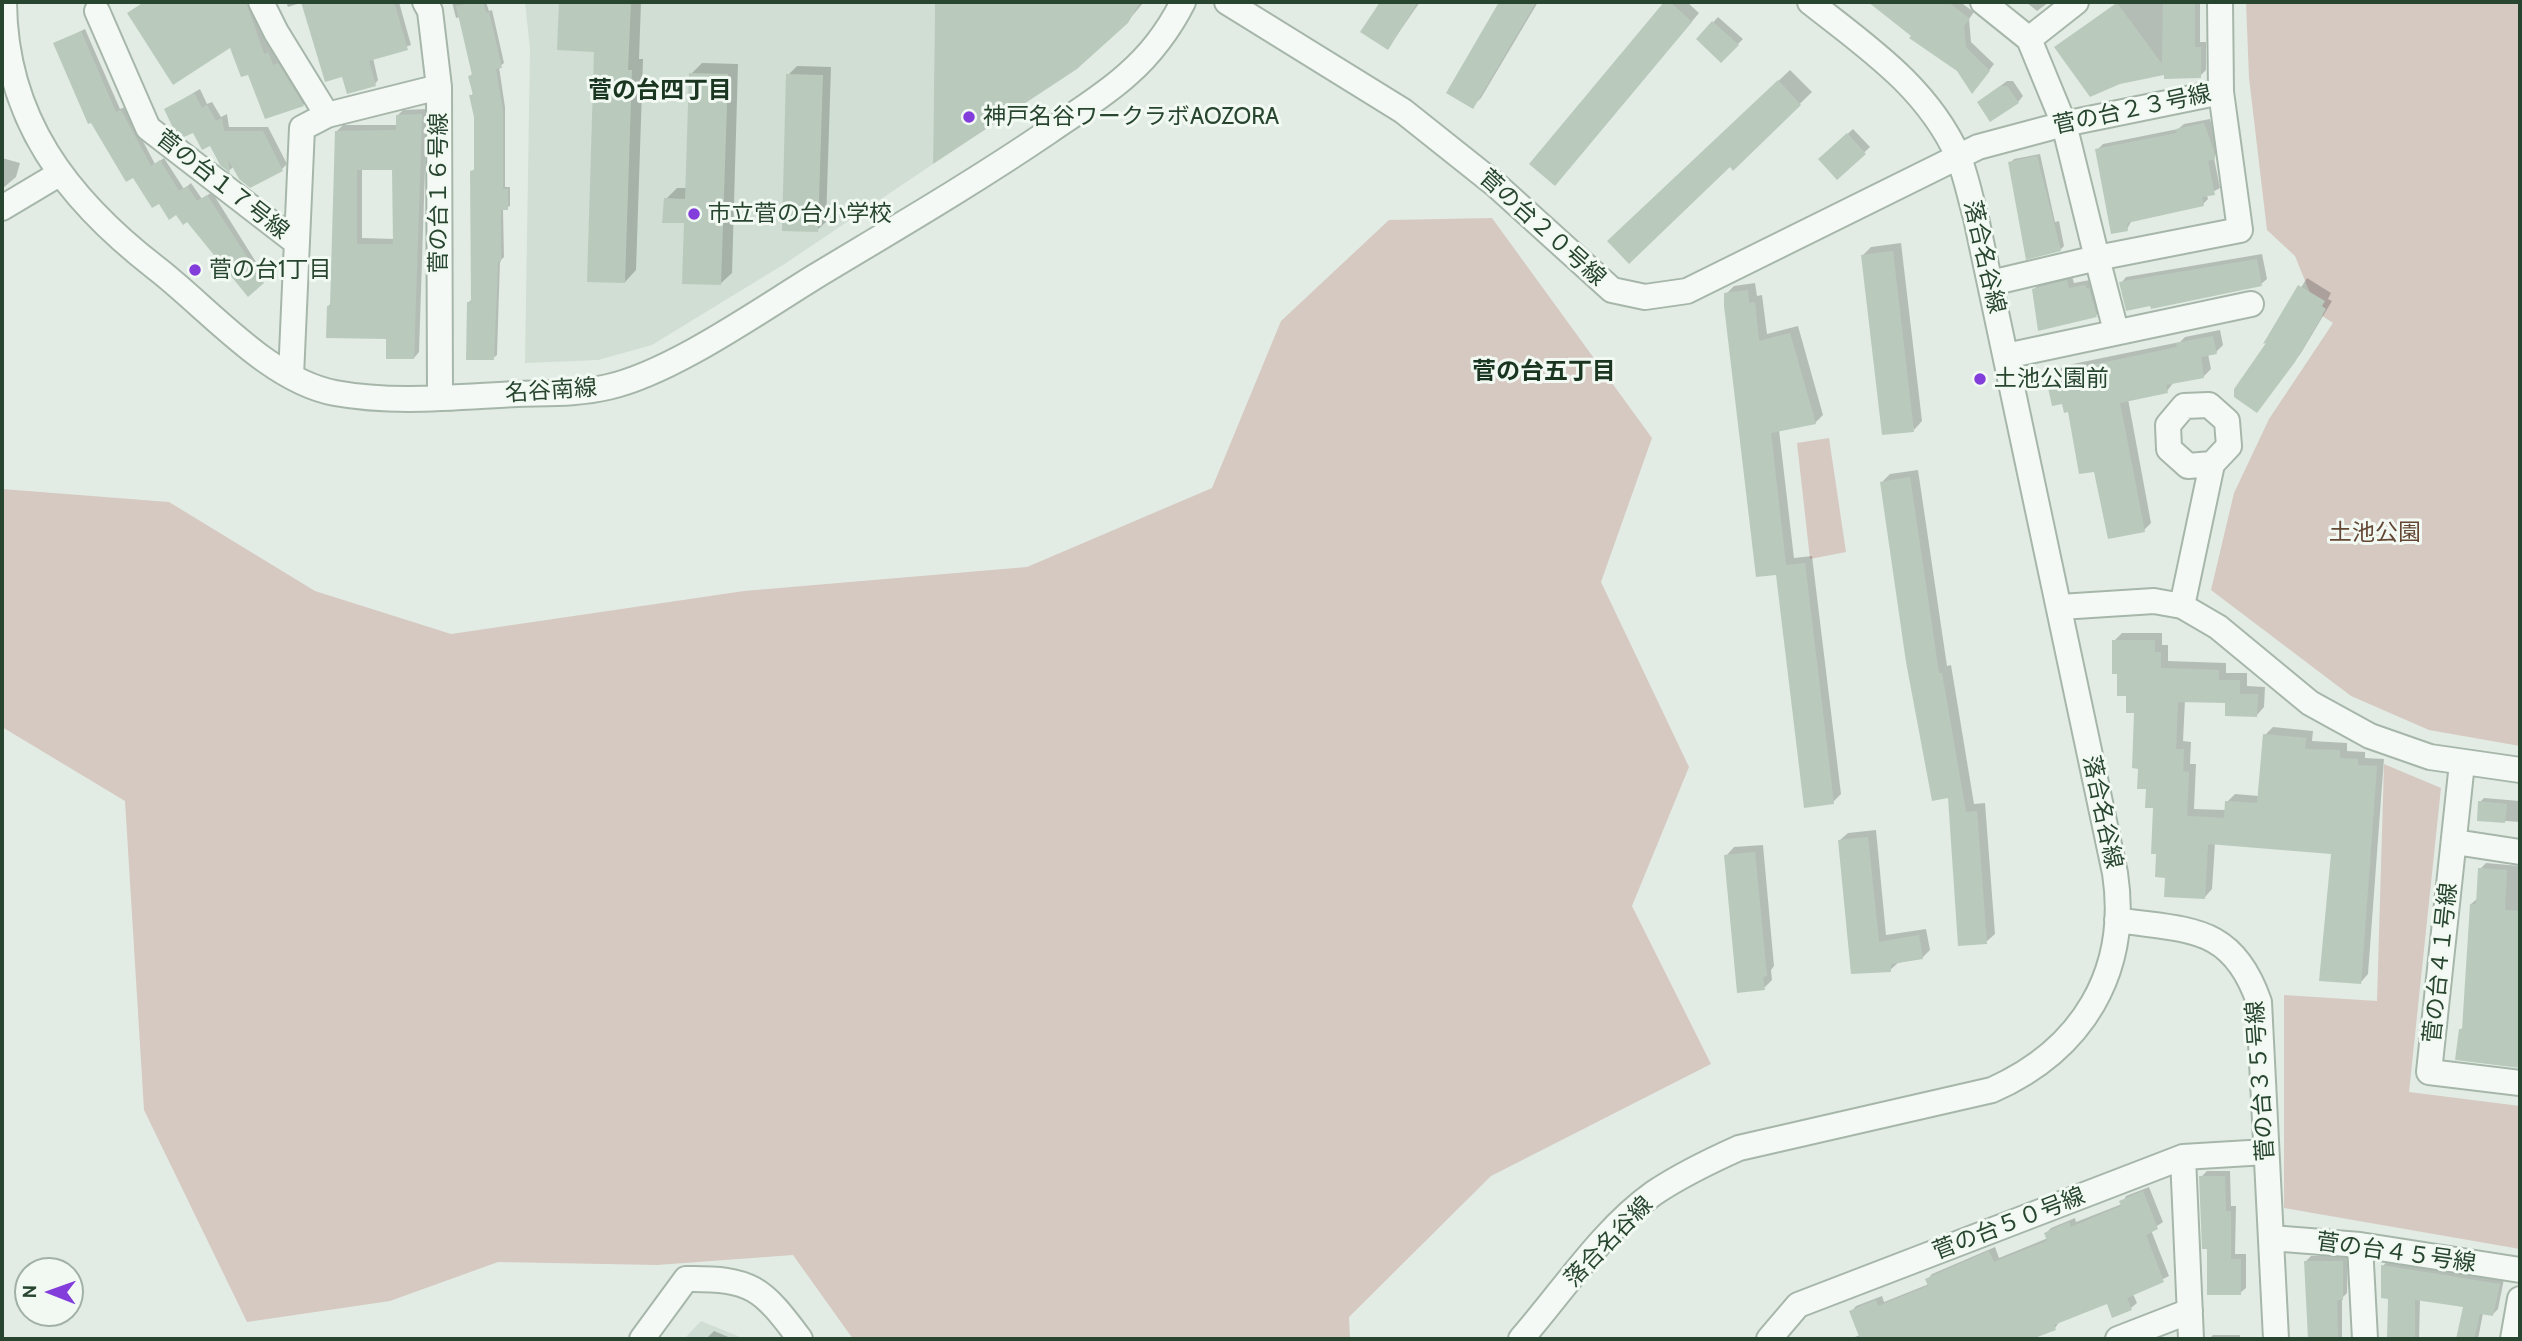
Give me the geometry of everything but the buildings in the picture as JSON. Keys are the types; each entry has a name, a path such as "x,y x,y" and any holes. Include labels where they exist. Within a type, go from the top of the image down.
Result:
{"street":[{"name":"名谷南線","path":"4,2 5,30 13,77 37,135 59,174 83,205 237,337 291,376 331,393 374,398 608,387 659,368 1011,158 1101,96 1141,62 1183,2"},
{"path":"261,2 276,32 327,115"},
{"path":"425,2 430,11 439,87"},
{"name":"菅の台２０号線","path":"1227,2 1403,111 1496,185 1612,290 1645,296 1687,291 1958,156"},
{"name":"落合名谷線","path":"1521,1339 1621,1223 1653,1194 1702,1164 1739,1148 1992,1090 2025,1075 2050,1057 2087,1015 2112,963 2117,920 2115,873 1991,283 1958,156 1935,114 1897,70 1810,2"},
{"path":"1983,2 2029,39 2064,124 2116,331"},
{"path":"2029,39 2076,2"},
{"name":"菅の台２３号線","path":"1958,156 1978,147 2064,124 2221,92 2220,2"},
{"name":"菅の台１７号線","path":"97,11 148,128 297,243"},
{"name":"菅の台１６号線","path":"291,376 302,128 327,115 439,87 440,396"},
{"path":"1991,283 2097,258 2240,230 2221,92"},
{"path":"2,208 59,174"},
{"path":"2006,356 2251,304"},
{"path":"2182,606 2212,464"},
{"path":"2060,607 2154,601 2182,606 2218,627 2311,703 2370,736 2412,752 2462,763 2520,769"},
{"name":"菅の台４１号線","path":"2462,763 2429,1072 2520,1083"},
{"path":"2455,842 2520,852"},
{"name":"菅の台３５号線","path":"2117,920 2205,933 2222,944 2249,972 2259,1002 2276,1339"},
{"name":"菅の台５０号線","path":"1769,1339 1798,1305 2183,1157 2266,1153"},
{"path":"2183,1157 2191,1339"},
{"name":"菅の台４５号線","path":"2271,1238 2360,1245 2520,1270"},
{"path":"2360,1245 2365,1339"},
{"path":"642,1339 686,1279 714,1279 754,1287 773,1303 800,1339"},
{"path":"2513,1339 2520,1299"},
{"path":"2118,1339 2190,1311"}],"shaded area":[{"name":"市立菅の台小学校","path":"525,2 935,2 933,164 786,263 652,345 598,360 525,363 530,49"},
{"path":"701,1321 745,1339 684,1339"}],"green space":[{"name":"土池公園","path":"2246,2 2520,2 2520,746 2429,730 2351,696 2211,590 2234,493 2269,419 2333,323 2318,313 2295,256 2267,230 2249,78"},
{"path":"1492,218 1652,438 1601,582 1689,767 1632,906 1711,1064 1491,1176 1349,1317 1350,1339 853,1339 793,1255 657,1265 498,1262 390,1301 247,1322 144,1110 125,801 2,727 2,489 169,502 315,591 451,634 744,591 1027,567 1212,488 1281,321 1389,220"},
{"path":"1829,438 1846,552 1810,559 1797,443"},
{"path":"2384,764 2441,788 2409,1092 2520,1106 2520,1249 2284,1208 2284,995 2377,1001"}],"place":[{"name":"神戸名谷ワークラボAOZORA","path":"969,117"},
{"name":"市立菅の台小学校","path":"694,214"},
{"name":"菅の台1丁目","path":"195,270"},
{"name":"土池公園前","path":"1980,379"}],"district":[{"name":"菅の台四丁目","path":"660,91"},
{"name":"菅の台五丁目","path":"1544,372"}]}
